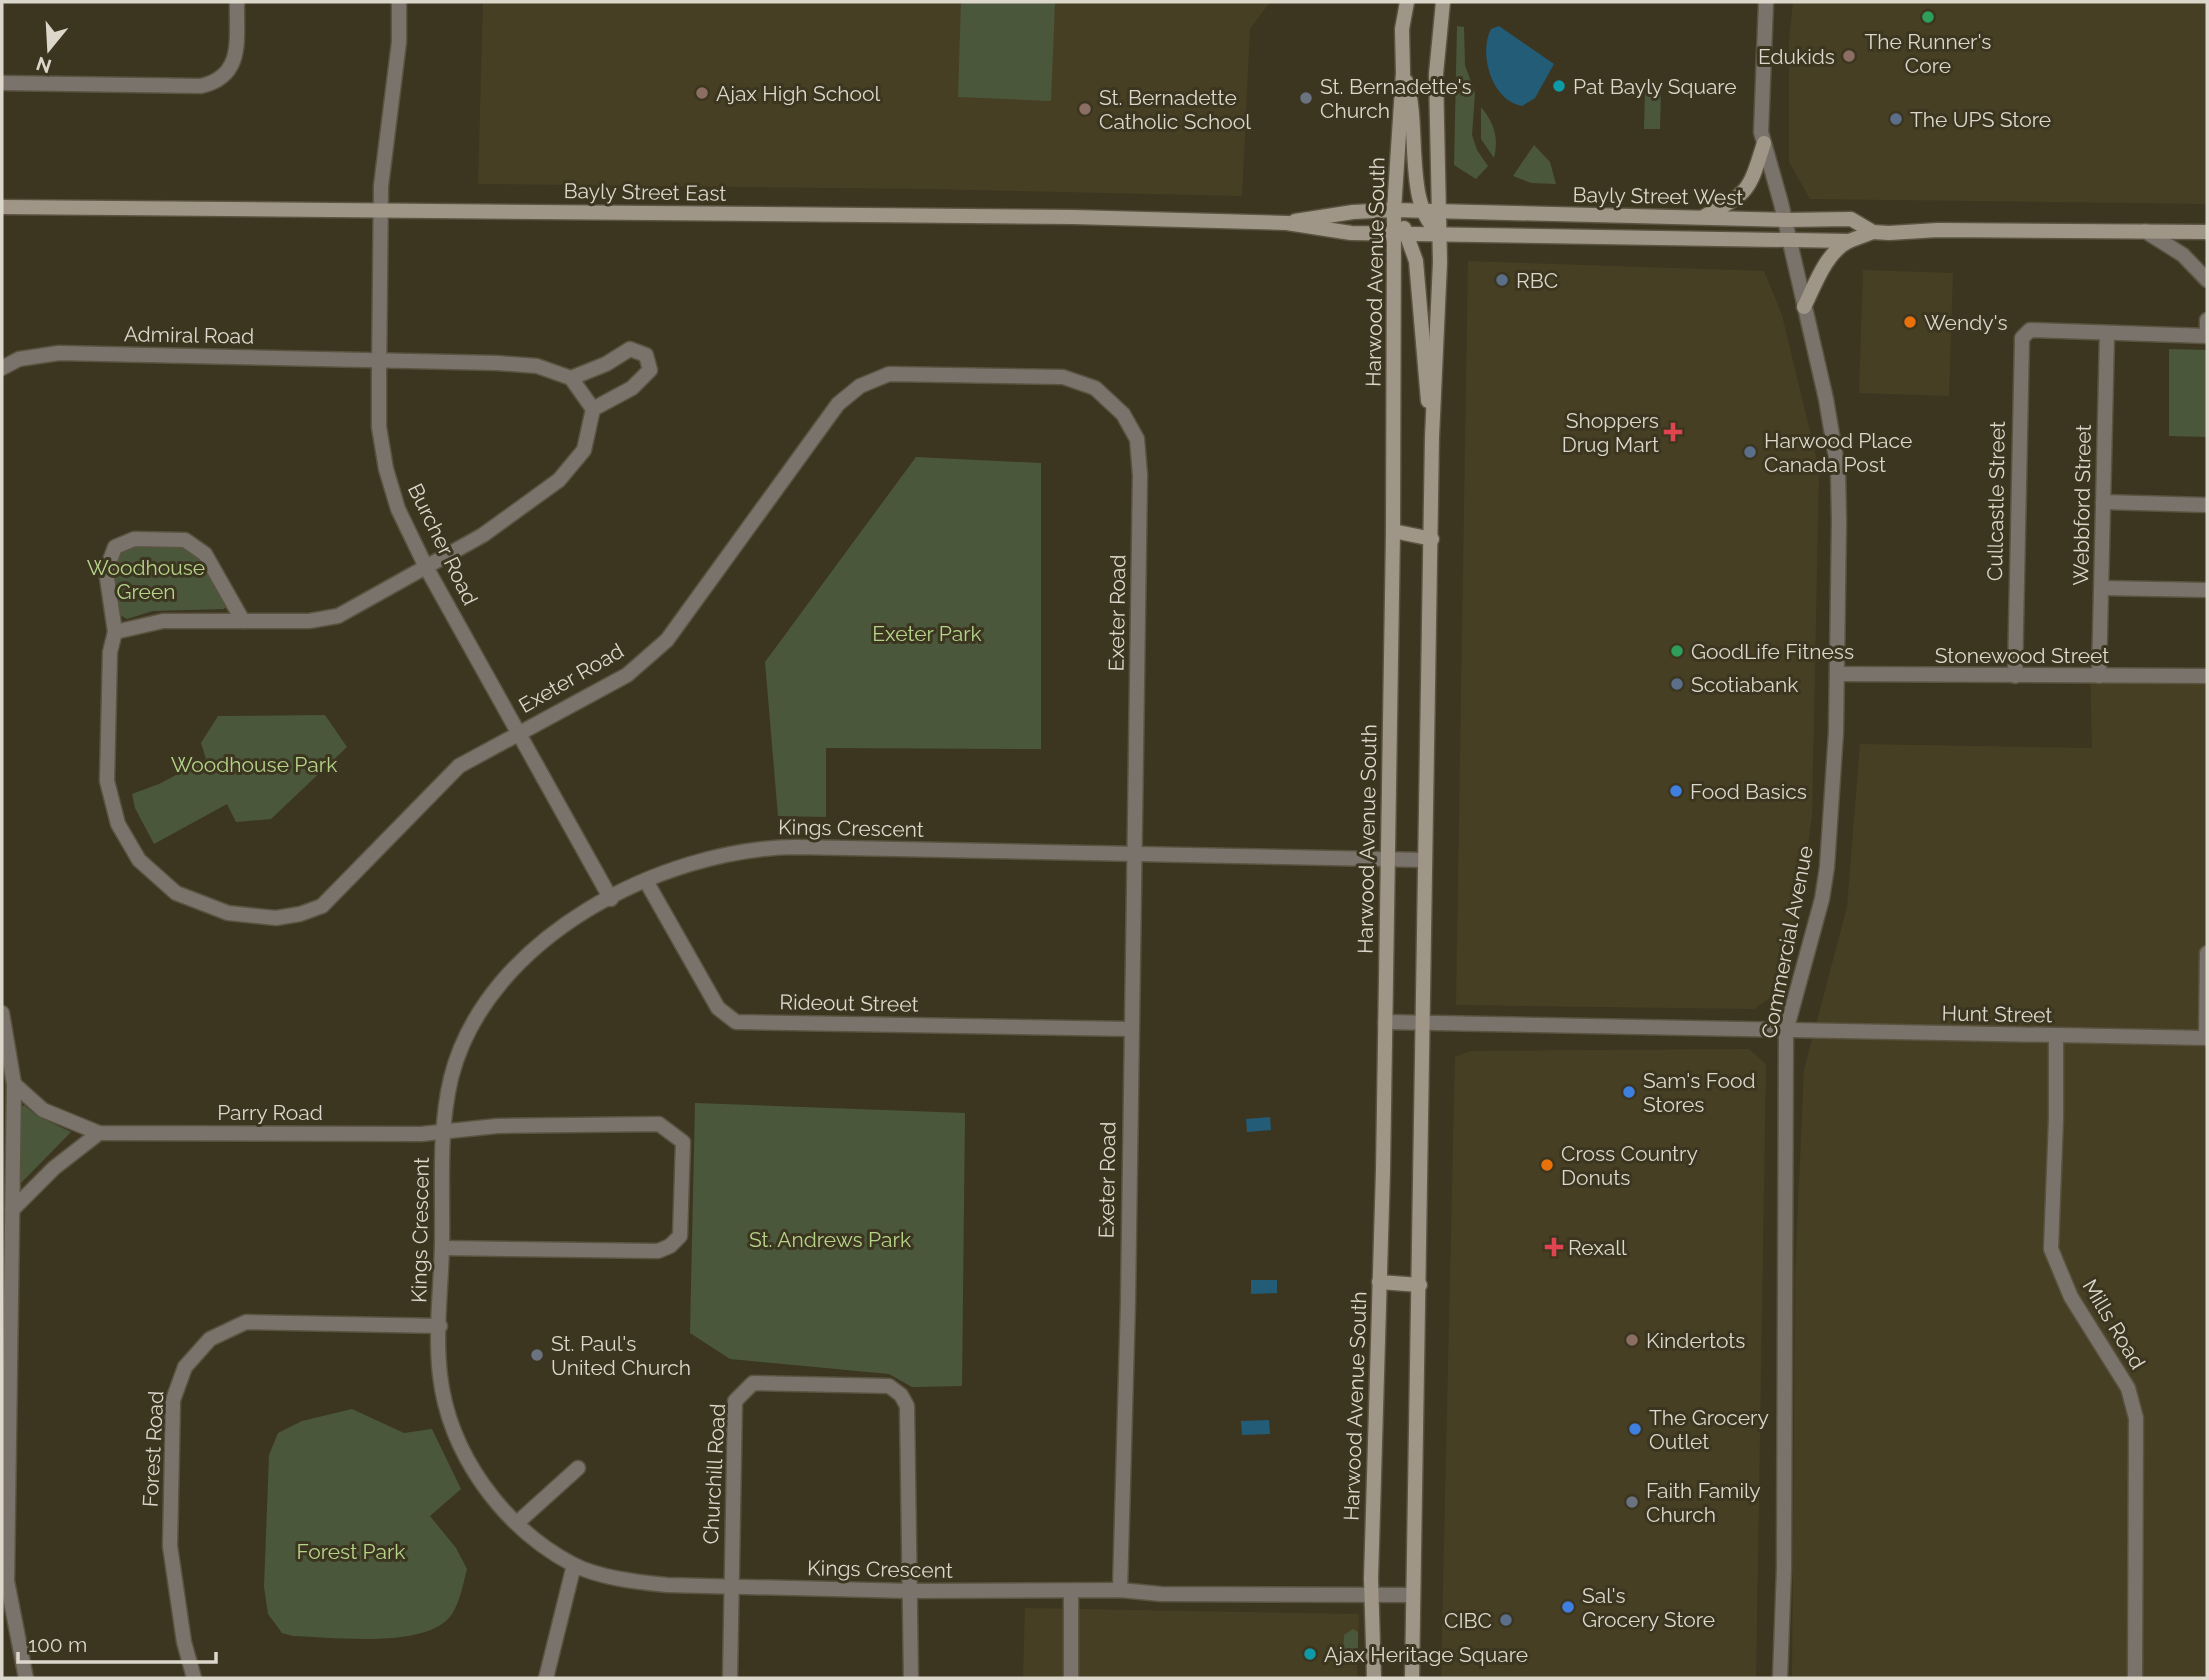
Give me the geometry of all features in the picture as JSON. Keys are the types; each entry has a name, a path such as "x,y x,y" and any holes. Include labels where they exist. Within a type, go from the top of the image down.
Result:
{"main road":[{"name":"Harwood Avenue South","path":"1374,1678 1371,1594 1401,233 1394,210 1403,73 1402,29 1407,2"},
{"path":"1412,1678 1432,437 1440,233 1436,74 1443,2"},
{"path":"1403,73 1413,102 1417,190 1421,211 1429,226 1440,233"},
{"path":"1703,217 1742,197 1754,174 1764,143"},
{"name":"Bayly Street East","path":"2,207 1073,217 1287,223 1351,233 1401,233"},
{"name":"Bayly Street East","path":"1287,223 1331,214 1421,211"},
{"name":"Bayly Street West","path":"1421,211 1785,220 1852,219 1873,232"},
{"name":"Bayly Street West","path":"1401,233 1850,241 1873,232 2207,232"},
{"path":"1401,233 1416,261 1432,437"},
{"path":"1804,307 1823,269 1843,244 1850,241"},
{"path":"1393,531 1432,539"},
{"path":"1379,1282 1420,1285"}],"street":[{"path":"2,83 201,86 215,82 226,75 234,61 237,2"},
{"name":"Burcher Road","path":"399,2 399,42 381,212 379,427 386,470 398,509 426,567 611,899"},
{"name":"Commercial Avenue","path":"1766,2 1761,132 1790,239 1826,399 1838,470 1837,674 1827,867 1819,911 1786,1031 1784,1569 1780,1678"},
{"path":"2145,231 2183,255 2207,280"},
{"path":"2108,335 2207,335 2207,320"},
{"name":"Cullcastle Street","path":"2015,676 2022,338 2030,330 2108,335"},
{"name":"Webbford Street","path":"2099,676 2108,335"},
{"path":"116,632 163,621 309,621 338,616 483,535 559,480 584,450 593,409 571,378 606,364 630,349 646,355 649,370 632,388 593,409"},
{"name":"Admiral Road","path":"2,368 19,359 59,353 537,366 571,378"},
{"name":"Exeter Road","path":"243,621 205,554 185,540 134,539 115,547 106,571 116,632 110,652 107,781 118,824 139,860 157,878 176,893 228,913 276,918 322,906 459,766 627,674 667,640 838,404 860,386 889,374 1063,377 1095,388 1123,414 1137,439 1140,475 1126,1442 1120,1590"},
{"path":"2103,502 2207,505"},
{"path":"2102,588 2207,590"},
{"name":"Stonewood Street","path":"1837,674 2207,676"},
{"name":"Kings Crescent","path":"1412,1595 731,1587 640,1583 574,1565 517,1523 491,1495 457,1438 440,1375 442,1132 452,1076 477,1014 515,964 544,938 611,899 646,881 713,857 774,847 1425,860"},
{"name":"Rideout Street","path":"646,881 718,1008 736,1022 1130,1029"},
{"path":"2206,1038 2207,953"},
{"path":"2,1013 14,1084 7,1581 26,1678"},
{"path":"1385,1022 1423,1025"},
{"name":"Hunt Street","path":"1423,1025 2206,1038"},
{"name":"Mills Road","path":"2056,1036 2051,1249 2071,1297 2128,1388 2136,1418 2135,1678"},
{"name":"Parry Road","path":"14,1084 43,1110 99,1133 442,1132 497,1126 659,1124 683,1142 680,1236 670,1246 658,1251 442,1248"},
{"path":"12,1210 54,1168 99,1133"},
{"name":"Forest Road","path":"194,1678 184,1642 170,1546 173,1400 185,1367 211,1339 246,1322 440,1326"},
{"name":"Churchill Road","path":"730,1678 734,1401 742,1390 753,1383 777,1381 889,1386 901,1395 908,1406 911,1678"},
{"path":"517,1523 578,1468"},
{"path":"546,1678 574,1565"},
{"path":"1071,1591 1071,1678"}],"shaded area":[{"path":"483,2 1270,2 1250,29 1242,196 478,184"},
{"path":"1793,2 2207,2 2207,204 1810,199 1789,162 1789,41"},
{"path":"1468,261 1764,271 1782,315 1819,469 1812,816 1801,897 1770,998 1754,1009 1456,1005"},
{"path":"1863,270 1953,273 1949,396 1859,393"},
{"path":"2207,668 2207,1678 1792,1678 1795,1273 1804,1070 1847,907 1860,744 2092,748 2090,670"},
{"path":"1749,1049 1766,1064 1756,1678 1441,1678 1455,1057 1470,1051"},
{"path":"1025,1608 1359,1614 1357,1678 1023,1678"}],"green space":[{"path":"961,2 1055,2 1051,101 958,97"},
{"path":"1457,26 1464,27 1465,65 1475,93 1472,135 1477,150 1488,166 1476,179 1454,165"},
{"path":"1661,89 1660,129 1644,129 1645,90"},
{"path":"1481,107 1494,131 1494,158 1481,139"},
{"path":"1534,145 1550,162 1556,184 1531,183 1513,176"},
{"path":"2169,349 2207,350 2207,437 2169,436"},
{"name":"Exeter Park","path":"916,457 1041,463 1041,749 826,748 826,817 778,816 765,662"},
{"name":"Woodhouse Green","path":"140,545 184,545 198,557 221,588 228,605 224,609 153,611 127,619 115,610 112,601 113,575 123,552"},
{"name":"Woodhouse Park","path":"325,715 347,747 271,819 236,822 227,804 154,844 135,808 132,794 159,784 206,759 201,743 218,716"},
{"name":"St. Andrews Park","path":"695,1103 965,1113 962,1386 912,1387 889,1374 730,1359 690,1333"},
{"path":"24,1105 37,1116 71,1132 20,1184 20,1109"},
{"name":"Forest Park","path":"352,1409 404,1433 432,1429 461,1489 430,1516 456,1548 467,1569 460,1596 455,1610 447,1620 433,1629 416,1634 395,1638 352,1639 282,1633 268,1614 264,1587 269,1455 278,1433 302,1421"},
{"path":"1353,1629 1358,1632 1358,1657 1343,1656 1344,1635"}],"water":[{"path":"1499,26 1554,64 1535,98 1522,106 1503,95 1490,75 1487,39 1491,29"},
{"path":"1270,1117 1271,1130 1247,1132 1246,1119"},
{"path":"1251,1280 1277,1280 1277,1293 1251,1294"},
{"path":"1269,1420 1270,1434 1242,1435 1241,1421"}],"place":[{"name":"The Runner's Core","path":"1928,17"},
{"name":"Edukids","path":"1849,56"},
{"name":"Pat Bayly Square","path":"1559,86"},
{"name":"Ajax High School","path":"702,93"},
{"name":"St. Bernadette's Church","path":"1306,98"},
{"name":"St. Bernadette Catholic School","path":"1085,109"},
{"name":"The UPS Store","path":"1896,119"},
{"name":"RBC","path":"1502,280"},
{"name":"Wendy's","path":"1910,322"},
{"name":"Shoppers Drug Mart","path":"1673,432"},
{"name":"Harwood Place Canada Post","path":"1750,452"},
{"name":"GoodLife Fitness","path":"1677,651"},
{"name":"Scotiabank","path":"1677,684"},
{"name":"Food Basics","path":"1676,791"},
{"name":"Sam's Food Stores","path":"1629,1092"},
{"name":"Cross Country Donuts","path":"1547,1165"},
{"name":"Rexall","path":"1554,1247"},
{"name":"Kindertots","path":"1632,1340"},
{"name":"St. Paul's United Church","path":"537,1355"},
{"name":"The Grocery Outlet","path":"1635,1429"},
{"name":"Faith Family Church","path":"1632,1502"},
{"name":"Sal's Grocery Store","path":"1568,1607"},
{"name":"CIBC","path":"1506,1620"},
{"name":"Ajax Heritage Square","path":"1310,1654"}]}
